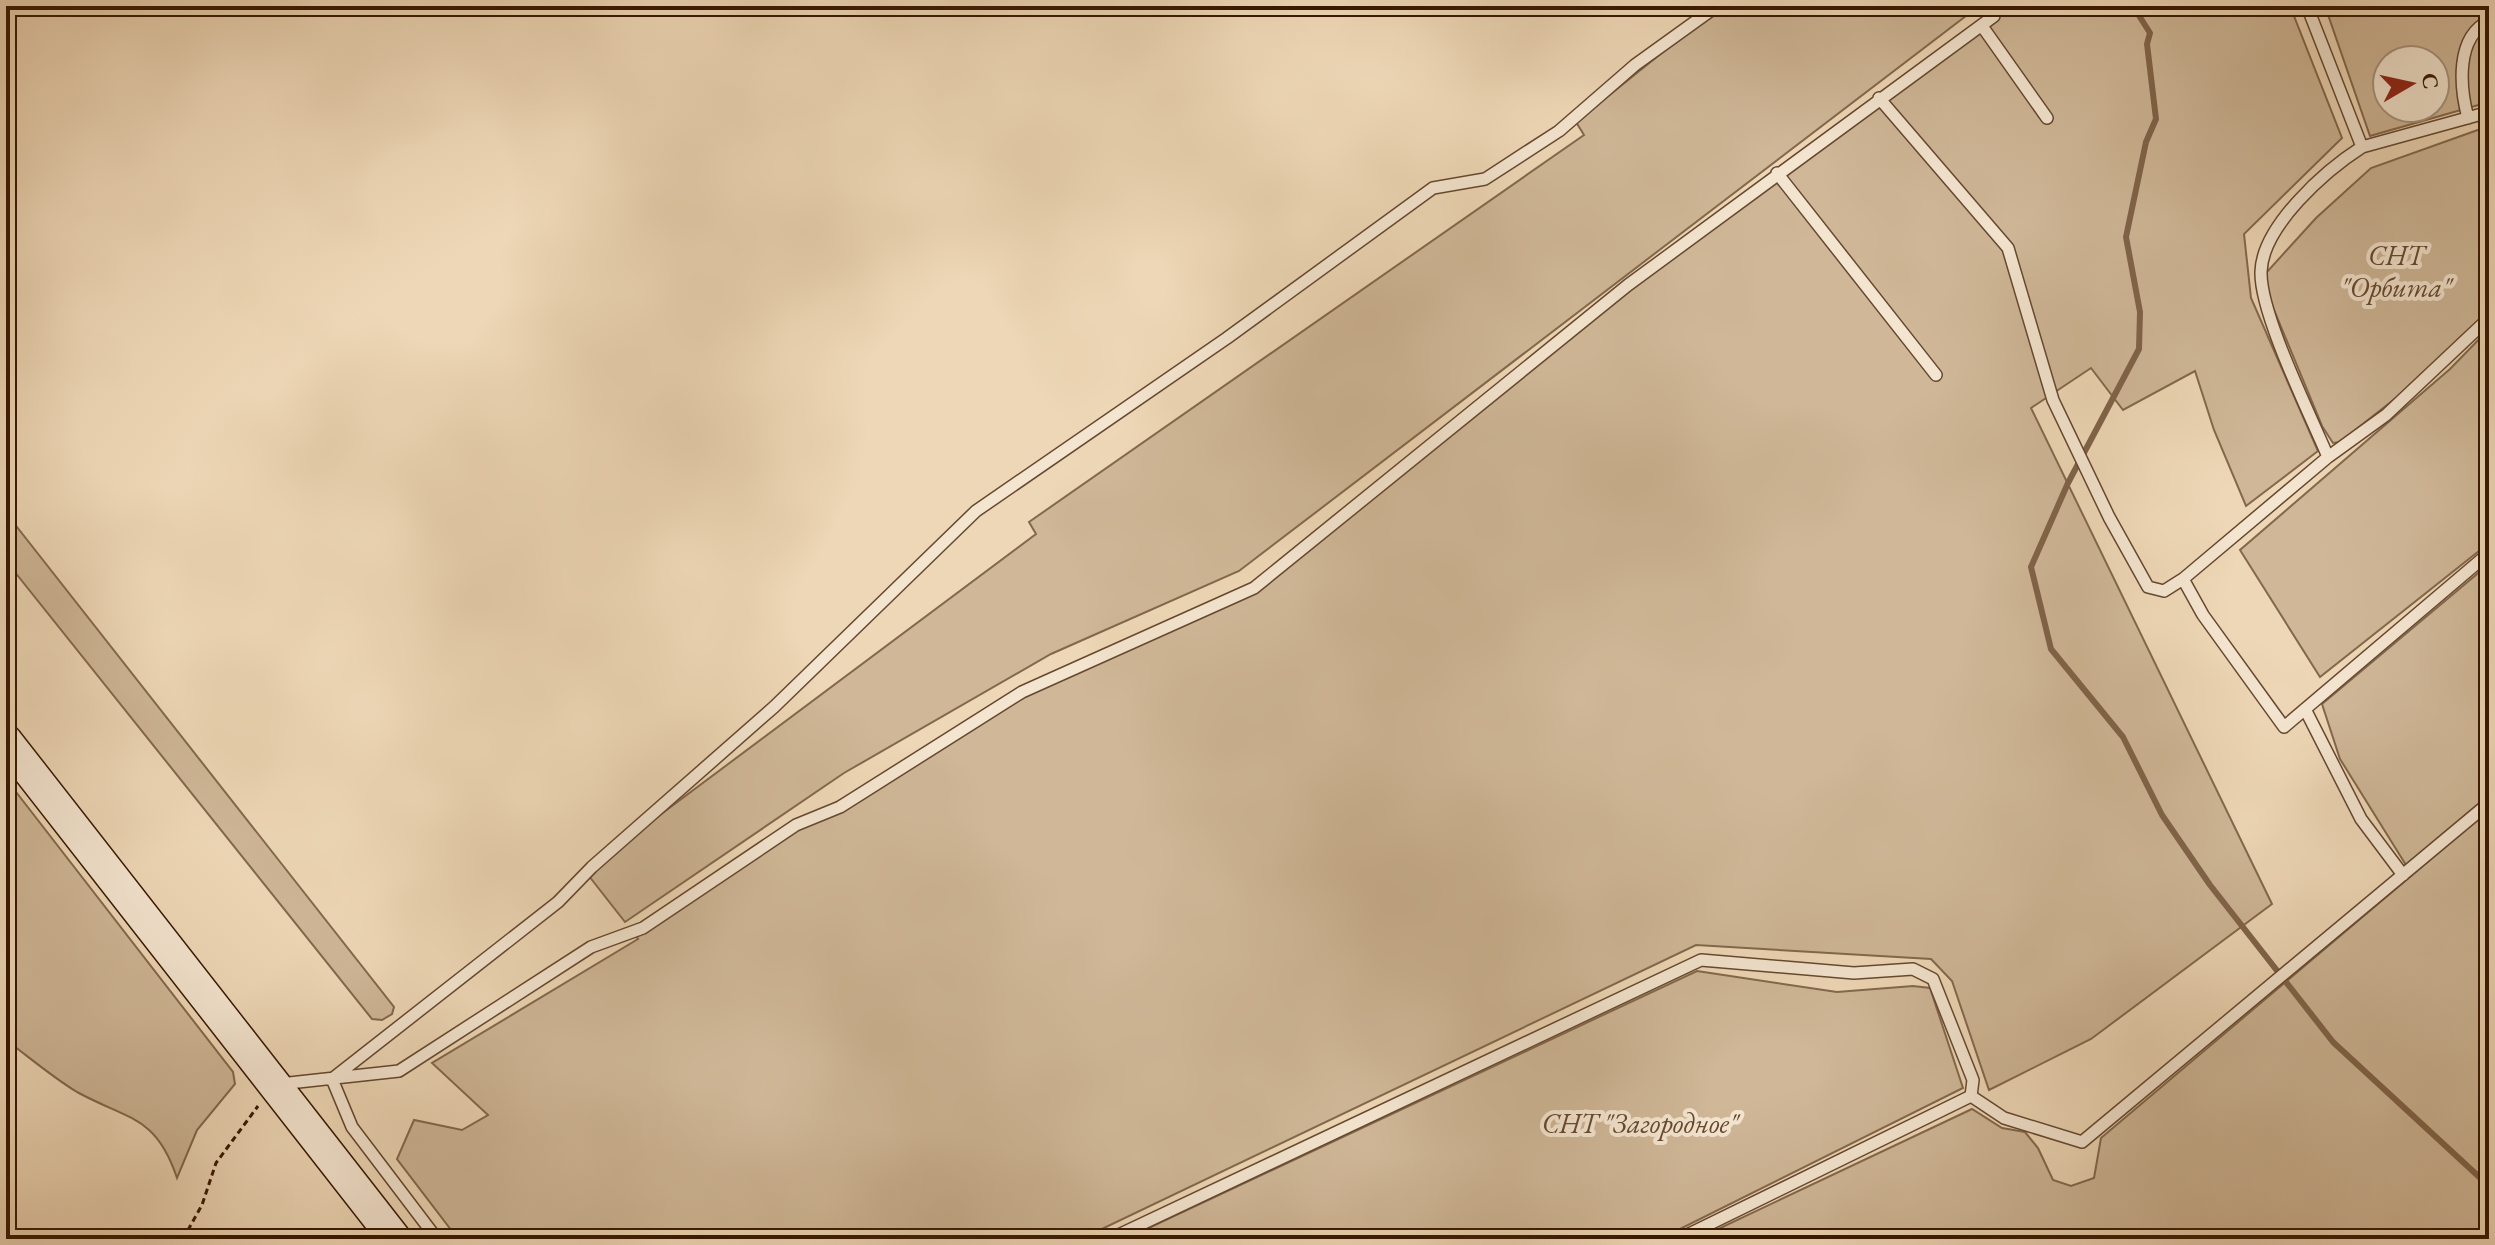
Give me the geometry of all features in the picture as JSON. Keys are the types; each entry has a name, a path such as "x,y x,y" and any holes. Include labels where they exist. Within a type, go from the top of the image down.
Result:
{"main road":[{"path":"6,741 395,1239"}],"lane":[{"path":"332,1079 558,902 774,707 976,511 1227,338 1433,188 1485,179 1559,131 1635,65 1717,6"},
{"path":"2307,6 2362,147"},
{"path":"275,1084 399,1071 591,947 643,928 796,825 840,807 1022,692 1254,588 1628,285 1994,16"},
{"path":"2468,118 2460,91 2465,49 2482,24 2489,21"},
{"path":"1982,26 2047,118"},
{"path":"1879,98 2008,248 2053,400 2109,517 2148,587 2158,593 2183,579 2328,457 2386,415 2489,318"},
{"path":"2328,457 2275,328 2261,273 2269,239 2333,165 2362,147 2489,112"},
{"path":"1777,173 1936,375"},
{"path":"2183,579 2203,615 2284,727 2489,553"},
{"path":"2305,709 2361,819 2403,875"},
{"path":"1971,1096 2004,1118 2082,1142 2489,803"},
{"path":"1110,1239 1701,960 1854,973 1913,969 1933,979 1973,1080 1971,1096"},
{"path":"332,1079 352,1127 437,1239"},
{"path":"1679,1239 1971,1096"}],"path":[{"path":"183,1239 202,1205 216,1163 235,1133 275,1084"}],"green space":[{"path":"1720,6 1979,6 1239,571 1051,654 844,773 625,922 585,871 1036,534 1029,522 1584,135 1576,122"},
{"path":"2012,6 2290,6 2342,138 2244,234 2251,298 2318,451 2246,506 2214,430 2195,371 2123,410 2091,368 2031,408 2272,904 2091,1039 1989,1090 1952,981 1931,959 1696,945 1081,1239 458,1239 397,1159 414,1120 462,1130 488,1115 432,1063 638,939 631,929 761,843 848,796 953,731 1250,590 1448,425"},
{"path":"2325,6 2489,6 2489,102 2451,113 2451,44 2371,44 2371,124 2412,124 2370,136"},
{"name":"CНТ \"Орбита\"","path":"2489,126 2489,311 2406,390 2340,442 2333,443 2322,426 2267,293 2266,273 2316,218 2371,168"},
{"name":"CНТ \"Орбита\"","path":"2489,329 2489,543 2320,677 2240,550 2450,369"},
{"path":"6,513 394,1007 392,1014 382,1020 372,1019 6,561"},
{"path":"2489,564 2489,795 2406,865 2340,759 2322,704"},
{"path":"6,779 233,1072 235,1084 197,1130 177,1178 169,1157 150,1130 77,1092 6,1040"},
{"path":"2489,810 2489,1239 1697,1239 1972,1109 2002,1128 2025,1132 2038,1148 2053,1180 2071,1186 2094,1178 2101,1138"},
{"name":"СНТ \"Загородное\"","path":"1697,971 1837,992 1913,986 1930,988 1963,1088 1660,1239 1125,1239"}],"waterway":[{"path":"2133,6 2150,33 2147,44 2156,119 2146,142 2126,237 2140,312 2139,349 2068,483 2031,567 2051,649 2123,737 2162,815 2210,885 2333,1042 2489,1186"}]}
